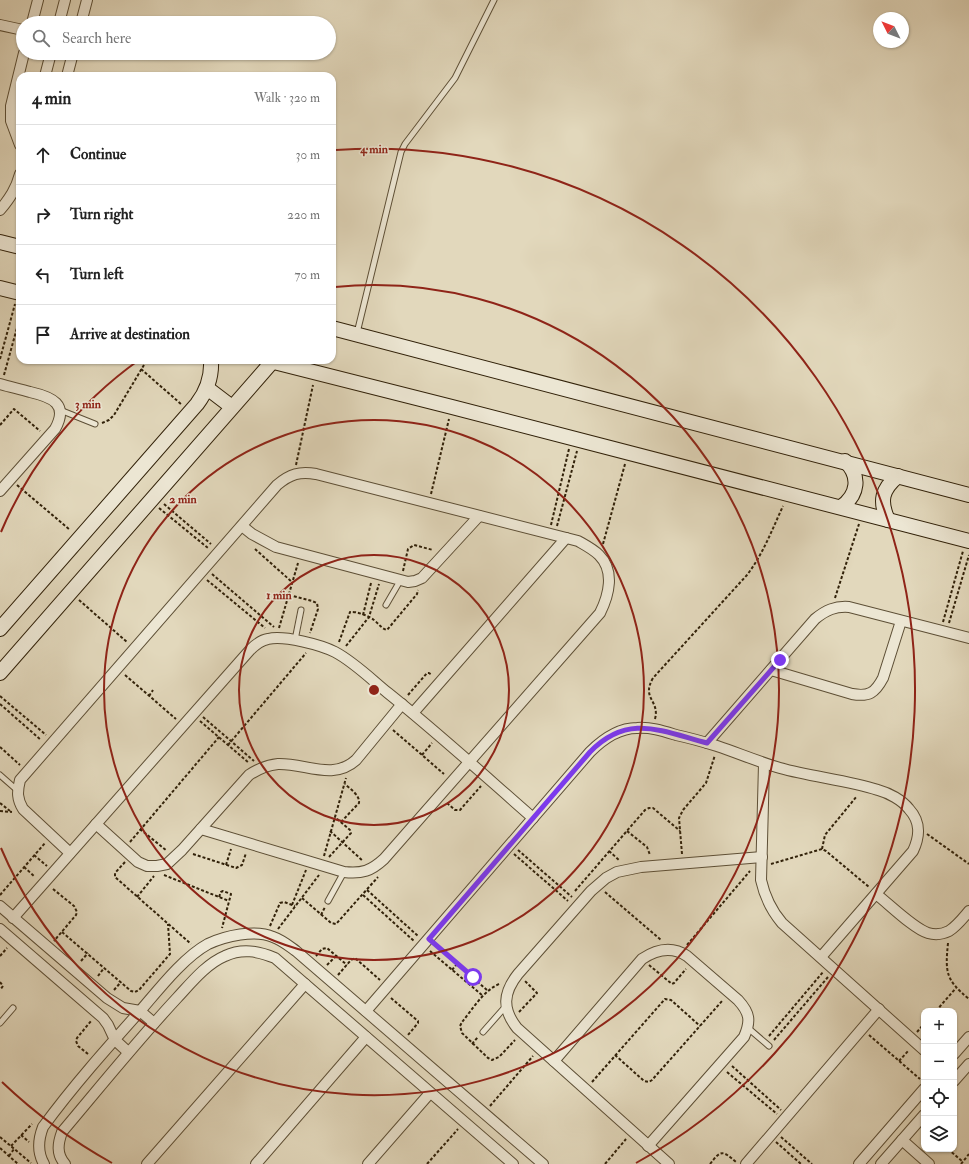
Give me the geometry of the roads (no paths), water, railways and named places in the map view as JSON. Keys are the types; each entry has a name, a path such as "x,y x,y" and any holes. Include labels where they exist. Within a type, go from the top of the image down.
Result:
{"street":[{"path":"34,16 38,0"},
{"path":"61,16 65,0"},
{"path":"83,16 87,0"},
{"path":"0,25 16,28"},
{"path":"19,72 22,60"},
{"path":"46,72 49,60"},
{"path":"68,72 71,60"},
{"path":"16,86 11,106 11,121 16,134"},
{"path":"0,210 16,192"},
{"path":"0,242 16,246"},
{"path":"0,288 16,292"},
{"path":"336,329 845,461 969,495"},
{"path":"0,629 199,400 207,388 211,364"},
{"path":"0,673 232,407 267,364"},
{"path":"280,364 452,406 968,541"},
{"path":"0,491 55,429 60,420 60,410 55,401 46,396 1,384"},
{"path":"207,388 232,407"},
{"path":"841,507 851,498 856,485 854,472 845,461"},
{"path":"70,853 23,809 18,800 17,790 20,780 285,478 294,474 305,472 316,474 578,541 590,547 600,555 606,566 609,577 609,589 606,601 600,613 384,859 372,869 366,872 344,872 201,829"},
{"path":"888,520 882,500 885,490 890,482 898,476"},
{"path":"242,526 252,534 276,547 400,581 415,581 422,578 479,516"},
{"path":"413,713 566,538"},
{"path":"707,743 815,619 822,613 831,609 849,607 969,638"},
{"path":"771,670 852,694 862,695 871,693 878,687 883,678 901,621"},
{"path":"13,918 254,646 266,639 276,637 314,644 337,654 401,703 534,818"},
{"path":"96,824 138,862 156,869 167,864 178,854 243,782 259,769 280,764 333,771 342,769 350,765 386,724 401,703"},
{"path":"366,1011 600,743 611,735 623,730 636,728 649,728 718,746 764,764 782,769 879,790 895,798 909,808 916,817 919,828 918,840 913,851 821,957"},
{"path":"764,764 762,880 768,904 782,923 921,1047"},
{"path":"669,1164 517,1028 511,1021 506,1006 506,994 510,983 596,885 617,872 650,866 762,862"},
{"path":"876,894 921,930 930,934 940,934 949,931 957,925 969,911"},
{"path":"0,906 115,1004 140,1011 154,1023"},
{"path":"0,929 97,1013 108,1025 115,1040 128,1052"},
{"path":"44,1164 39,1151 39,1143 43,1127 96,1061 168,980 198,950 218,940 243,934 270,936 284,943 309,962 543,1164"},
{"path":"554,1061 642,959 651,953 661,950 676,951 693,961 729,993 745,1008 749,1018 748,1028 744,1037 648,1146"},
{"path":"65,1164 58,1151 62,1132 128,1052 205,969 224,956 235,952 249,951 262,952 275,958 513,1164"},
{"path":"147,1164 305,984"},
{"path":"746,1164 879,1009"},
{"path":"256,1164 366,1037"},
{"path":"957,1051 969,1037"},
{"path":"955,1080 969,1064"},
{"path":"859,1164 921,1092"},
{"path":"368,1164 430,1093"},
{"path":"881,1164 923,1116"},
{"path":"902,1140 929,1164"}],"lane":[{"path":"357,334 401,152 405,144 455,78 494,0"},
{"path":"60,410 95,424"},
{"path":"386,604 400,581"},
{"path":"295,640 301,610"},
{"path":"0,775 17,790"},
{"path":"328,901 344,872"},
{"path":"482,1032 506,1006"},
{"path":"0,1023 13,1008"},
{"path":"748,1028 769,1046"}]}
